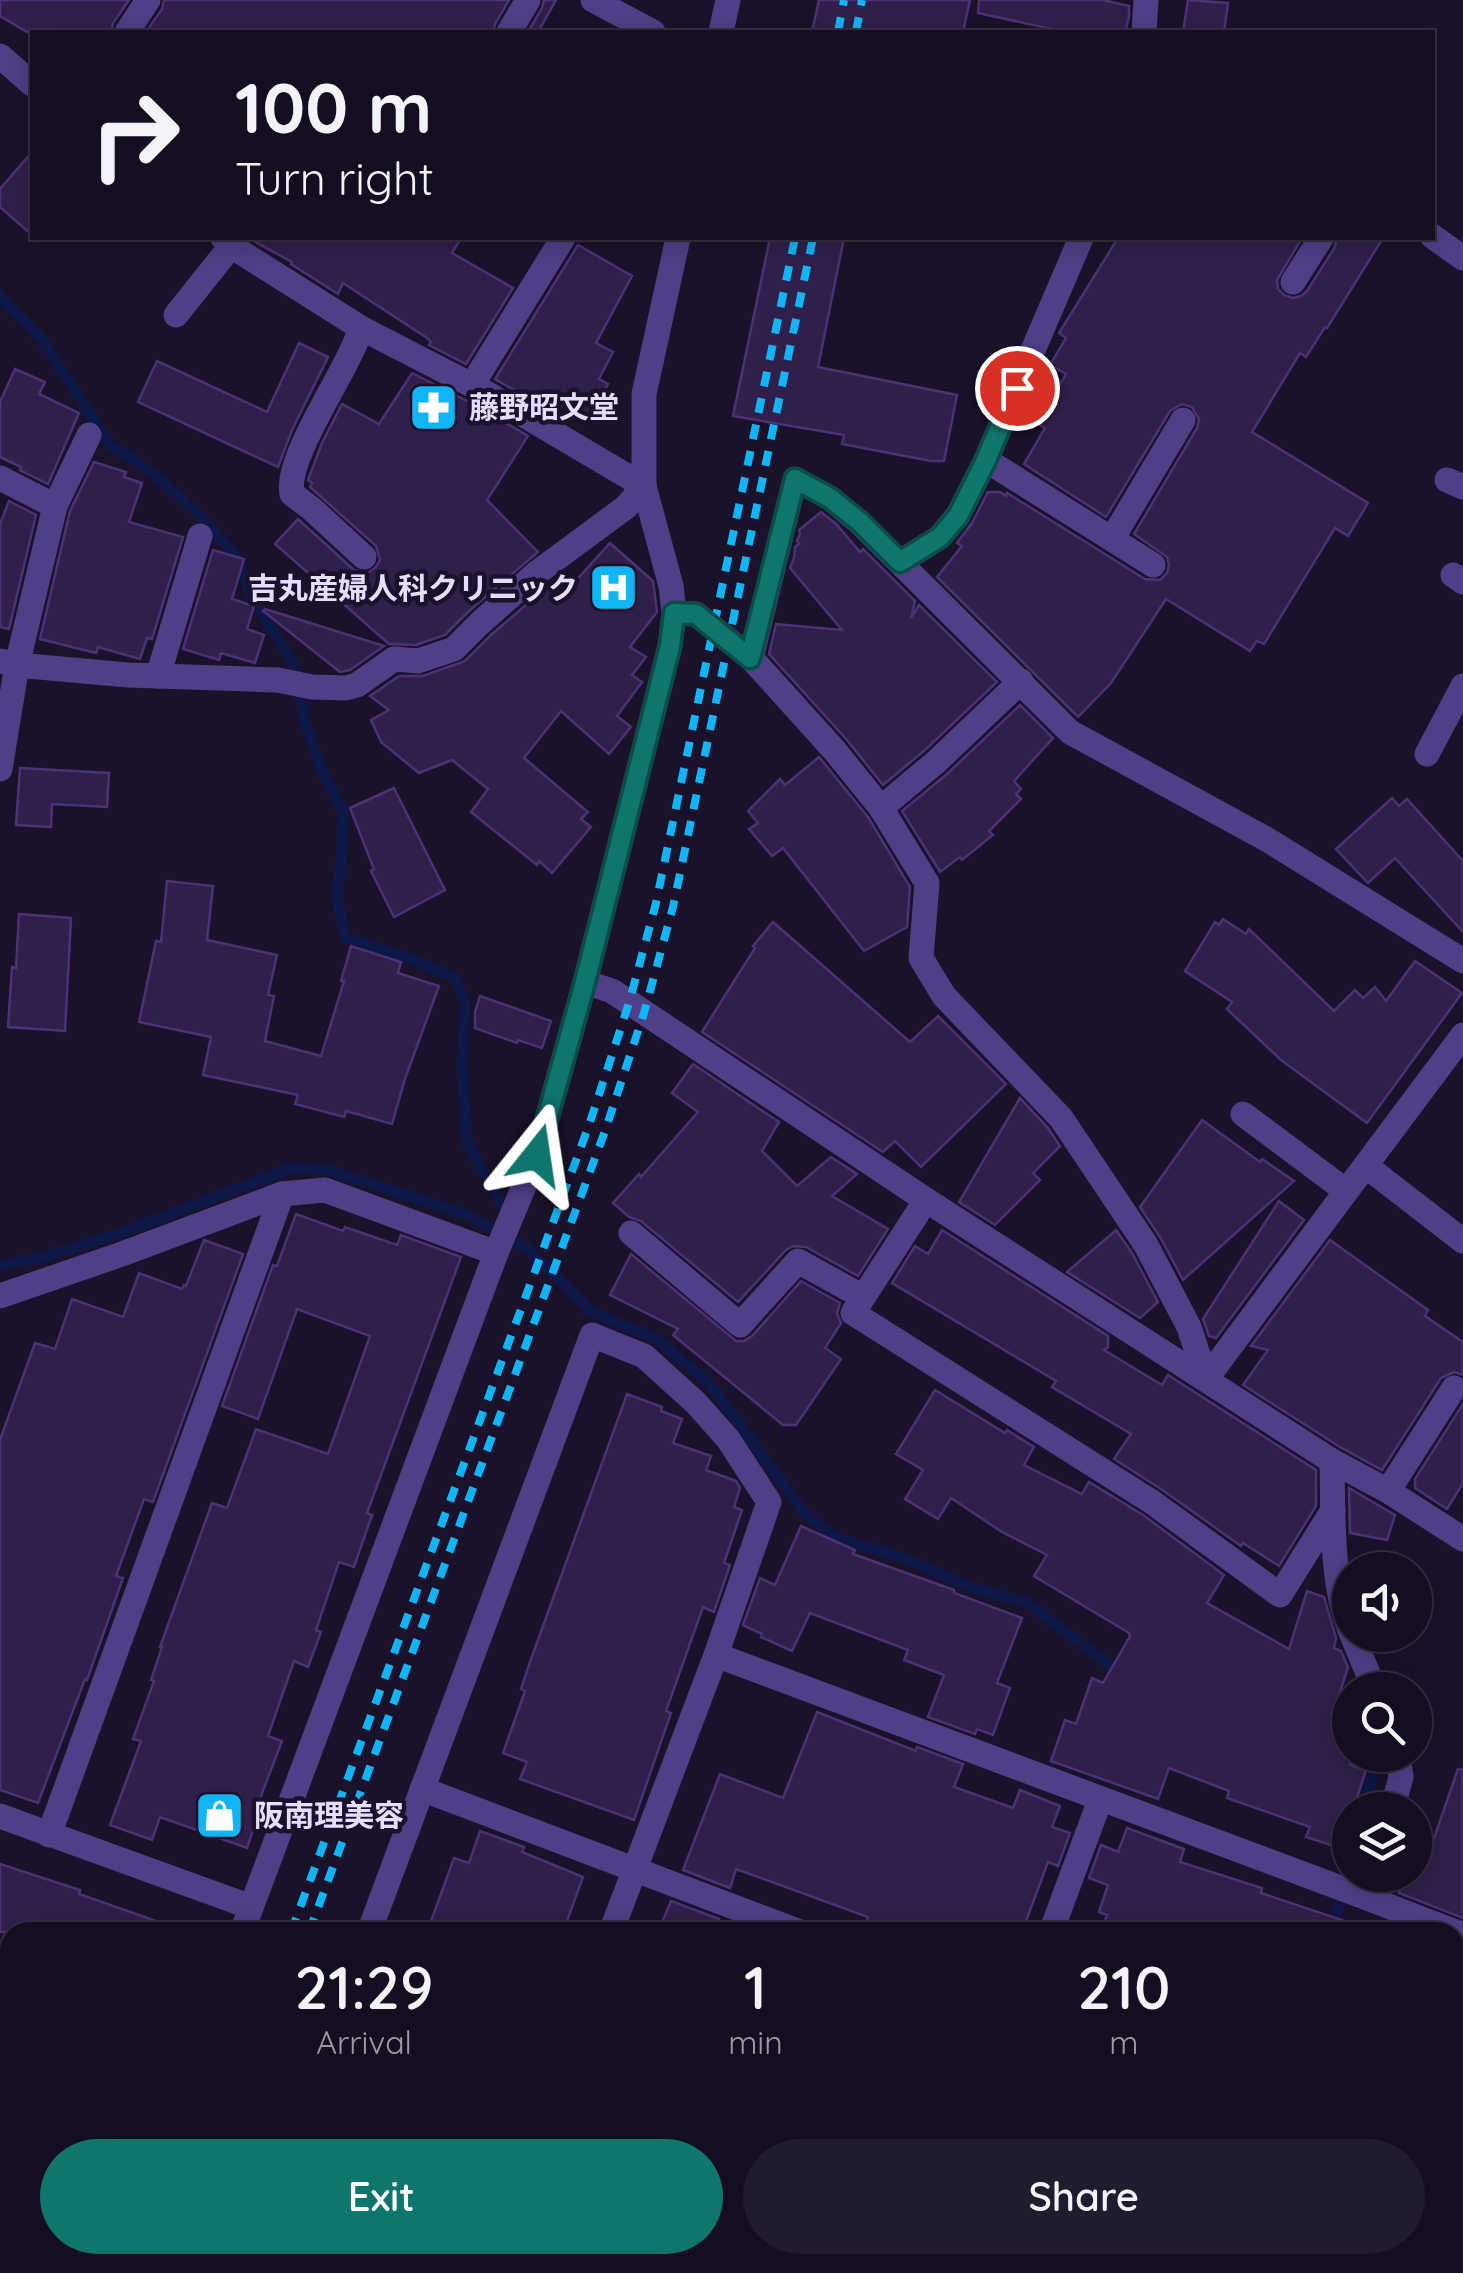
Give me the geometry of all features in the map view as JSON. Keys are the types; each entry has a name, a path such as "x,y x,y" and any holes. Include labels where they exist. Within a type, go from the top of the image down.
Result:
{"street":[{"path":"128,30 148,0"},
{"path":"510,30 528,0"},
{"path":"594,0 647,30"},
{"path":"721,30 728,0"},
{"path":"1144,30 1146,0"},
{"path":"0,56 30,82"},
{"path":"1435,238 1463,258"},
{"path":"472,386 562,240"},
{"path":"246,1922 496,1252 537,1155 585,982 670,646 674,613 671,586 644,486 644,394 678,240"},
{"path":"900,562 940,537 958,516 1080,240"},
{"path":"1294,282 1320,240"},
{"path":"176,314 227,242 360,328 472,386 644,486"},
{"path":"360,328 356,345 313,424 289,482 292,494 364,557"},
{"path":"1112,539 1183,420"},
{"path":"0,769 8,663 55,506 88,435"},
{"path":"986,460 1153,565"},
{"path":"0,478 55,506"},
{"path":"750,658 795,479 830,498 860,522 1070,732 1268,840 1463,960"},
{"path":"8,663 346,688 394,659 418,660 454,650 480,622 538,572 626,507 644,486"},
{"path":"158,676 200,536"},
{"path":"674,613 696,614 750,658 881,808 927,883 922,958 944,996 1061,1118 1146,1245 1189,1327 1206,1379"},
{"path":"881,808 936,762 1020,680"},
{"path":"1427,754 1463,686"},
{"path":"585,982 612,992 1332,1461 1463,1539"},
{"path":"1206,1379 1461,1041"},
{"path":"1243,1114 1346,1191"},
{"path":"1366,1166 1463,1240"},
{"path":"0,1296 282,1194 325,1190 496,1252"},
{"path":"49,1835 282,1194"},
{"path":"926,1200 853,1313 1152,1502 1280,1595 1334,1510"},
{"path":"631,1233 740,1325 798,1261 863,1297"},
{"path":"373,1922 592,1335 644,1356 696,1403 728,1439 768,1502 716,1655 615,1922"},
{"path":"1388,1491 1454,1388"},
{"path":"1332,1461 1335,1552"},
{"path":"716,1655 1100,1800 1332,1879"},
{"path":"422,1790 773,1922"},
{"path":"1054,1922 1100,1800"},
{"path":"0,1816 251,1907"},
{"path":"1366,1892 1434,1922"}],"building":[{"path":"0,0 129,0 111,30 27,32 0,16"},
{"path":"164,0 509,0 494,30 147,30"},
{"path":"544,0 556,0 539,30 529,30"},
{"path":"819,0 970,0 963,30 812,30"},
{"path":"979,0 1103,0 1129,6 1126,30 1057,30 978,13"},
{"path":"1188,0 1228,3 1224,30 1183,30"},
{"path":"30,154 30,233 0,207 0,189"},
{"path":"252,240 460,240 452,253 513,288 466,364 429,345 427,338 343,283 338,294"},
{"path":"770,240 844,240 818,367 957,395 944,461 842,444 844,435 733,416"},
{"path":"1117,240 1301,240 1277,280 1278,289 1293,298 1307,291 1337,240 1382,240 1327,328 1306,357 1300,353 1252,432 1368,503 1348,536 1335,528 1264,644 1257,641 1250,651 1166,599 1111,683 1078,717 937,577 962,546 957,543 988,492 1000,492 1145,579 1160,580 1167,573 1167,557 1134,534 1199,419 1192,407 1182,404 1170,411 1106,517 1024,464 1045,428 1038,424 1066,374 1050,365 1066,338 1059,333"},
{"path":"578,245 632,276 596,343 613,352 599,379 608,384 588,420 552,400 546,409 495,379"},
{"path":"299,343 328,357 278,467 138,402 157,361 267,412"},
{"path":"15,369 45,382 39,394 79,413 48,484 0,457 0,402"},
{"path":"412,373 528,436 487,500 538,552 445,635 416,645 389,644 275,544 298,519 354,570 368,573 376,567 380,560 376,546 310,487 312,483 308,480 342,404 379,424"},
{"path":"94,462 126,472 124,477 142,483 129,522 183,537 152,639 147,638 140,659 98,647 96,653 40,639 70,511"},
{"path":"9,501 36,515 9,629 0,627 0,524"},
{"path":"821,512 915,601 911,618 919,605 997,682 883,785 769,654 776,624 842,630 790,568 799,544 799,530"},
{"path":"610,543 653,581 657,612 630,647 646,657 632,675 642,682 617,716 631,727 609,754 561,711 524,758 588,812 581,819 591,827 552,873 471,812 488,789 452,760 419,773 381,742 371,720 389,710 370,696 399,676 423,676 465,661 561,575 571,586"},
{"path":"213,550 244,559 232,599 254,606 247,629 264,635 255,663 221,653 219,660 183,649"},
{"path":"265,609 384,646 350,670 340,672"},
{"path":"1020,705 1053,738 1014,781 1021,789 1016,794 1021,799 989,831 993,835 940,872 902,811"},
{"path":"819,757 868,817 910,887 907,927 864,951 783,848 772,856 749,829 758,823 748,811 780,779 785,785"},
{"path":"20,768 109,773 107,807 52,804 51,827 16,825"},
{"path":"394,788 445,890 394,917 371,871 374,869 350,808"},
{"path":"1392,798 1399,806 1407,799 1463,861 1463,932 1395,858 1368,883 1336,849"},
{"path":"167,881 213,886 207,940 277,955 268,995 274,996 265,1041 321,1056 351,946 401,962 398,973 439,986 392,1124 346,1111 344,1117 295,1104 298,1095 203,1075 211,1037 139,1022 156,941 161,942"},
{"path":"19,914 71,918 65,1031 8,1027"},
{"path":"1223,919 1246,934 1249,929 1334,1011 1355,990 1363,998 1375,987 1386,1001 1415,961 1462,993 1367,1123 1281,1060 1227,1009 1232,1002 1185,971 1215,922 1219,925"},
{"path":"773,922 910,1042 938,1016 1006,1084 921,1167 895,1141 883,1152 702,1032 753,946"},
{"path":"480,996 551,1021 542,1048 475,1028"},
{"path":"693,1064 779,1122 762,1151 797,1186 831,1157 857,1174 832,1196 888,1229 858,1276 806,1247 793,1246 738,1302 641,1221 629,1217 613,1203 698,1112 672,1093"},
{"path":"1020,1098 1060,1146 1033,1173 1040,1180 995,1225 959,1202"},
{"path":"1202,1120 1294,1181 1183,1280 1140,1207"},
{"path":"1279,1201 1304,1220 1216,1338 1209,1336 1203,1319"},
{"path":"296,1214 397,1245 401,1235 461,1257 367,1513 372,1515 354,1567 339,1562 308,1667 294,1661 268,1736 282,1741 259,1801 263,1802 247,1848 160,1817 152,1840 110,1825 141,1741 133,1739 154,1681 151,1680 160,1647 212,1503 227,1508 256,1429 328,1454 370,1336 297,1309 258,1419 222,1406 273,1265 277,1266"},
{"path":"942,1230 1108,1336 1108,1347 1104,1350 1162,1385 1168,1375 1316,1470 1316,1506 1279,1566 1243,1543 1241,1546 1114,1459 1131,1434 1052,1387 1056,1381 892,1283 915,1246 928,1254"},
{"path":"1116,1230 1158,1302 1140,1318 1067,1272"},
{"path":"204,1240 243,1254 153,1502 144,1499 116,1576 123,1578 38,1803 0,1790 0,1440 35,1343 55,1349 72,1299 123,1317 139,1273 182,1289 186,1286"},
{"path":"1330,1240 1428,1310 1425,1316 1463,1342 1463,1375 1454,1372 1441,1378 1382,1470 1243,1385 1268,1350 1251,1346"},
{"path":"631,1254 736,1341 752,1336 801,1281 840,1303 837,1313 841,1323 825,1348 841,1359 796,1425 783,1425 673,1335 678,1329 610,1295"},
{"path":"935,1390 1034,1447 1024,1465 1082,1494 1089,1482 1143,1515 1224,1575 1207,1603 1289,1649 1307,1591 1324,1597 1332,1624 1332,1652 1341,1652 1348,1667 1346,1672 1332,1672 1332,1772 1365,1772 1359,1792 1332,1792 1332,1845 1306,1837 1310,1827 1227,1798 1229,1791 1169,1768 1158,1799 1051,1761 1065,1720 1076,1724 1092,1678 1103,1683 1129,1633 1034,1576 1047,1555 1002,1532 951,1498 938,1519 905,1499 923,1470 896,1454"},
{"path":"627,1394 682,1419 673,1443 711,1456 706,1470 736,1481 740,1488 734,1507 742,1510 724,1563 730,1565 714,1612 703,1607 666,1711 671,1713 634,1820 520,1779 527,1762 503,1753 525,1691 521,1689 530,1662"},
{"path":"1463,1404 1463,1483 1447,1509 1415,1488 1415,1479"},
{"path":"1349,1488 1395,1515 1387,1540 1350,1533"},
{"path":"801,1526 855,1550 853,1554 1022,1618 997,1683 1010,1688 993,1735 977,1729 975,1734 928,1717 944,1675 904,1660 908,1650 810,1613 792,1651 743,1625 760,1578 775,1585"},
{"path":"817,1712 916,1751 917,1747 963,1764 954,1787 1013,1808 1020,1790 1060,1806 1052,1827 1070,1833 1058,1866 1048,1862 1026,1922 867,1922 868,1917 736,1869 730,1888 683,1870 720,1774 783,1798"},
{"path":"1458,1769 1463,1770 1463,1918 1399,1893 1432,1892 1432,1844"},
{"path":"1127,1828 1184,1849 1180,1862 1262,1888 1261,1893 1348,1922 1105,1922 1107,1915 1099,1912 1108,1885 1089,1878 1101,1845 1118,1852"},
{"path":"480,1831 524,1847 522,1852 583,1877 567,1922 431,1922 454,1858 469,1863"},
{"path":"0,1864 80,1890 79,1894 159,1922 0,1922"},
{"path":"671,1901 719,1919 718,1922 662,1922"}],"waterway":[{"path":"0,294 41,338 111,446 167,485 236,556 252,597 295,666 305,722 321,769 343,811 337,898 345,937 456,979 465,1001 462,1068 467,1143 508,1215"},
{"path":"0,1265 40,1258 118,1234 292,1168 328,1170 465,1214 527,1248 591,1312 657,1339 711,1385 806,1515 837,1538 904,1558 970,1587 1028,1603 1121,1674"},
{"path":"1324,1702 1332,1704"},
{"path":"1369,1792 1374,1772"},
{"path":"1335,1922 1343,1892"}],"railway":[{"path":"838,30 844,0"},
{"path":"856,30 862,0"},
{"path":"295,1922 589,1125 629,1003 656,903 795,240"},
{"path":"313,1922 605,1131 644,1013 673,907 813,240"}],"place":[{"name":"藤野昭文堂","path":"434,407"},
{"name":"吉丸産婦人科クリニック","path":"613,588"},
{"name":"阪南理美容","path":"219,1815"}],"route":[{"path":"537,1155 670,646 674,613 696,614 750,658 795,479 830,498 900,562 940,537 958,516 1017,388"}]}
